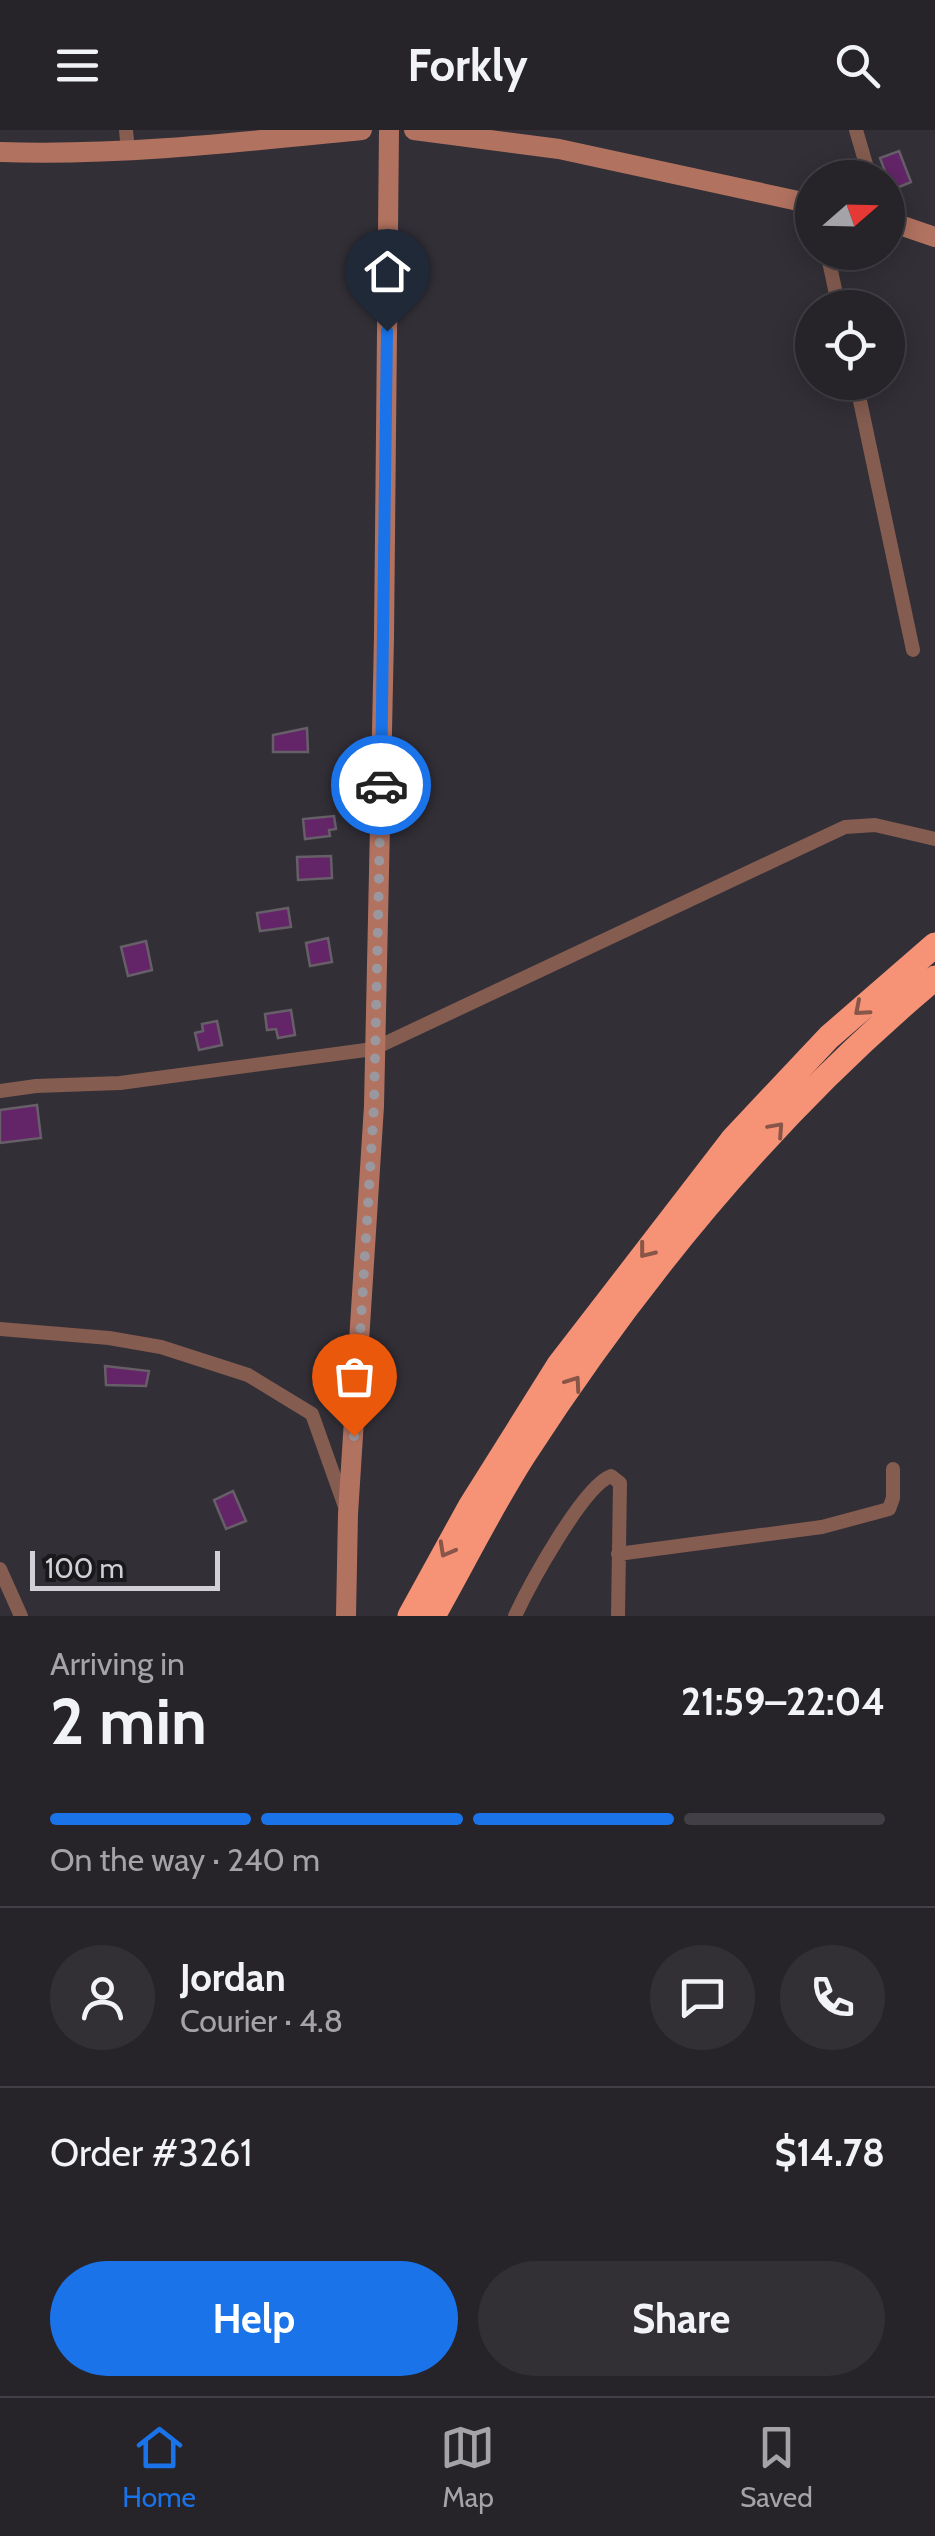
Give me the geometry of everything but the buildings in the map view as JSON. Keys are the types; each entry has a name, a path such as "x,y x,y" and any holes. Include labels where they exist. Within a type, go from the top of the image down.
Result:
{"highway":[{"path":"410,1616 470,1507 559,1365 734,1138 829,1037 935,945"},
{"path":"433,1616 524,1456 610,1330 713,1201 784,1121 868,1034 935,978"}],"street":[{"path":"0,152 127,141 362,130"},
{"path":"346,1616 348,1514 374,1106 390,130"},
{"path":"414,130 559,150 795,200"},
{"path":"856,130 865,160"},
{"path":"905,220 935,219"},
{"path":"905,226 935,237"},
{"path":"860,400 913,650"},
{"path":"0,1092 36,1086 120,1083 374,1049 845,828 875,826 935,839"},
{"path":"0,1329 109,1338 161,1347 248,1375 312,1414 348,1514"},
{"path":"618,1554 822,1527 889,1509 894,1469"},
{"path":"515,1616 548,1550 596,1486 611,1476 620,1483 618,1616"},
{"path":"0,1569 21,1616"}],"way so far":[{"path":"354,1436 374,1106 381,785"}],"route":[{"path":"381,785 387,331"}]}
